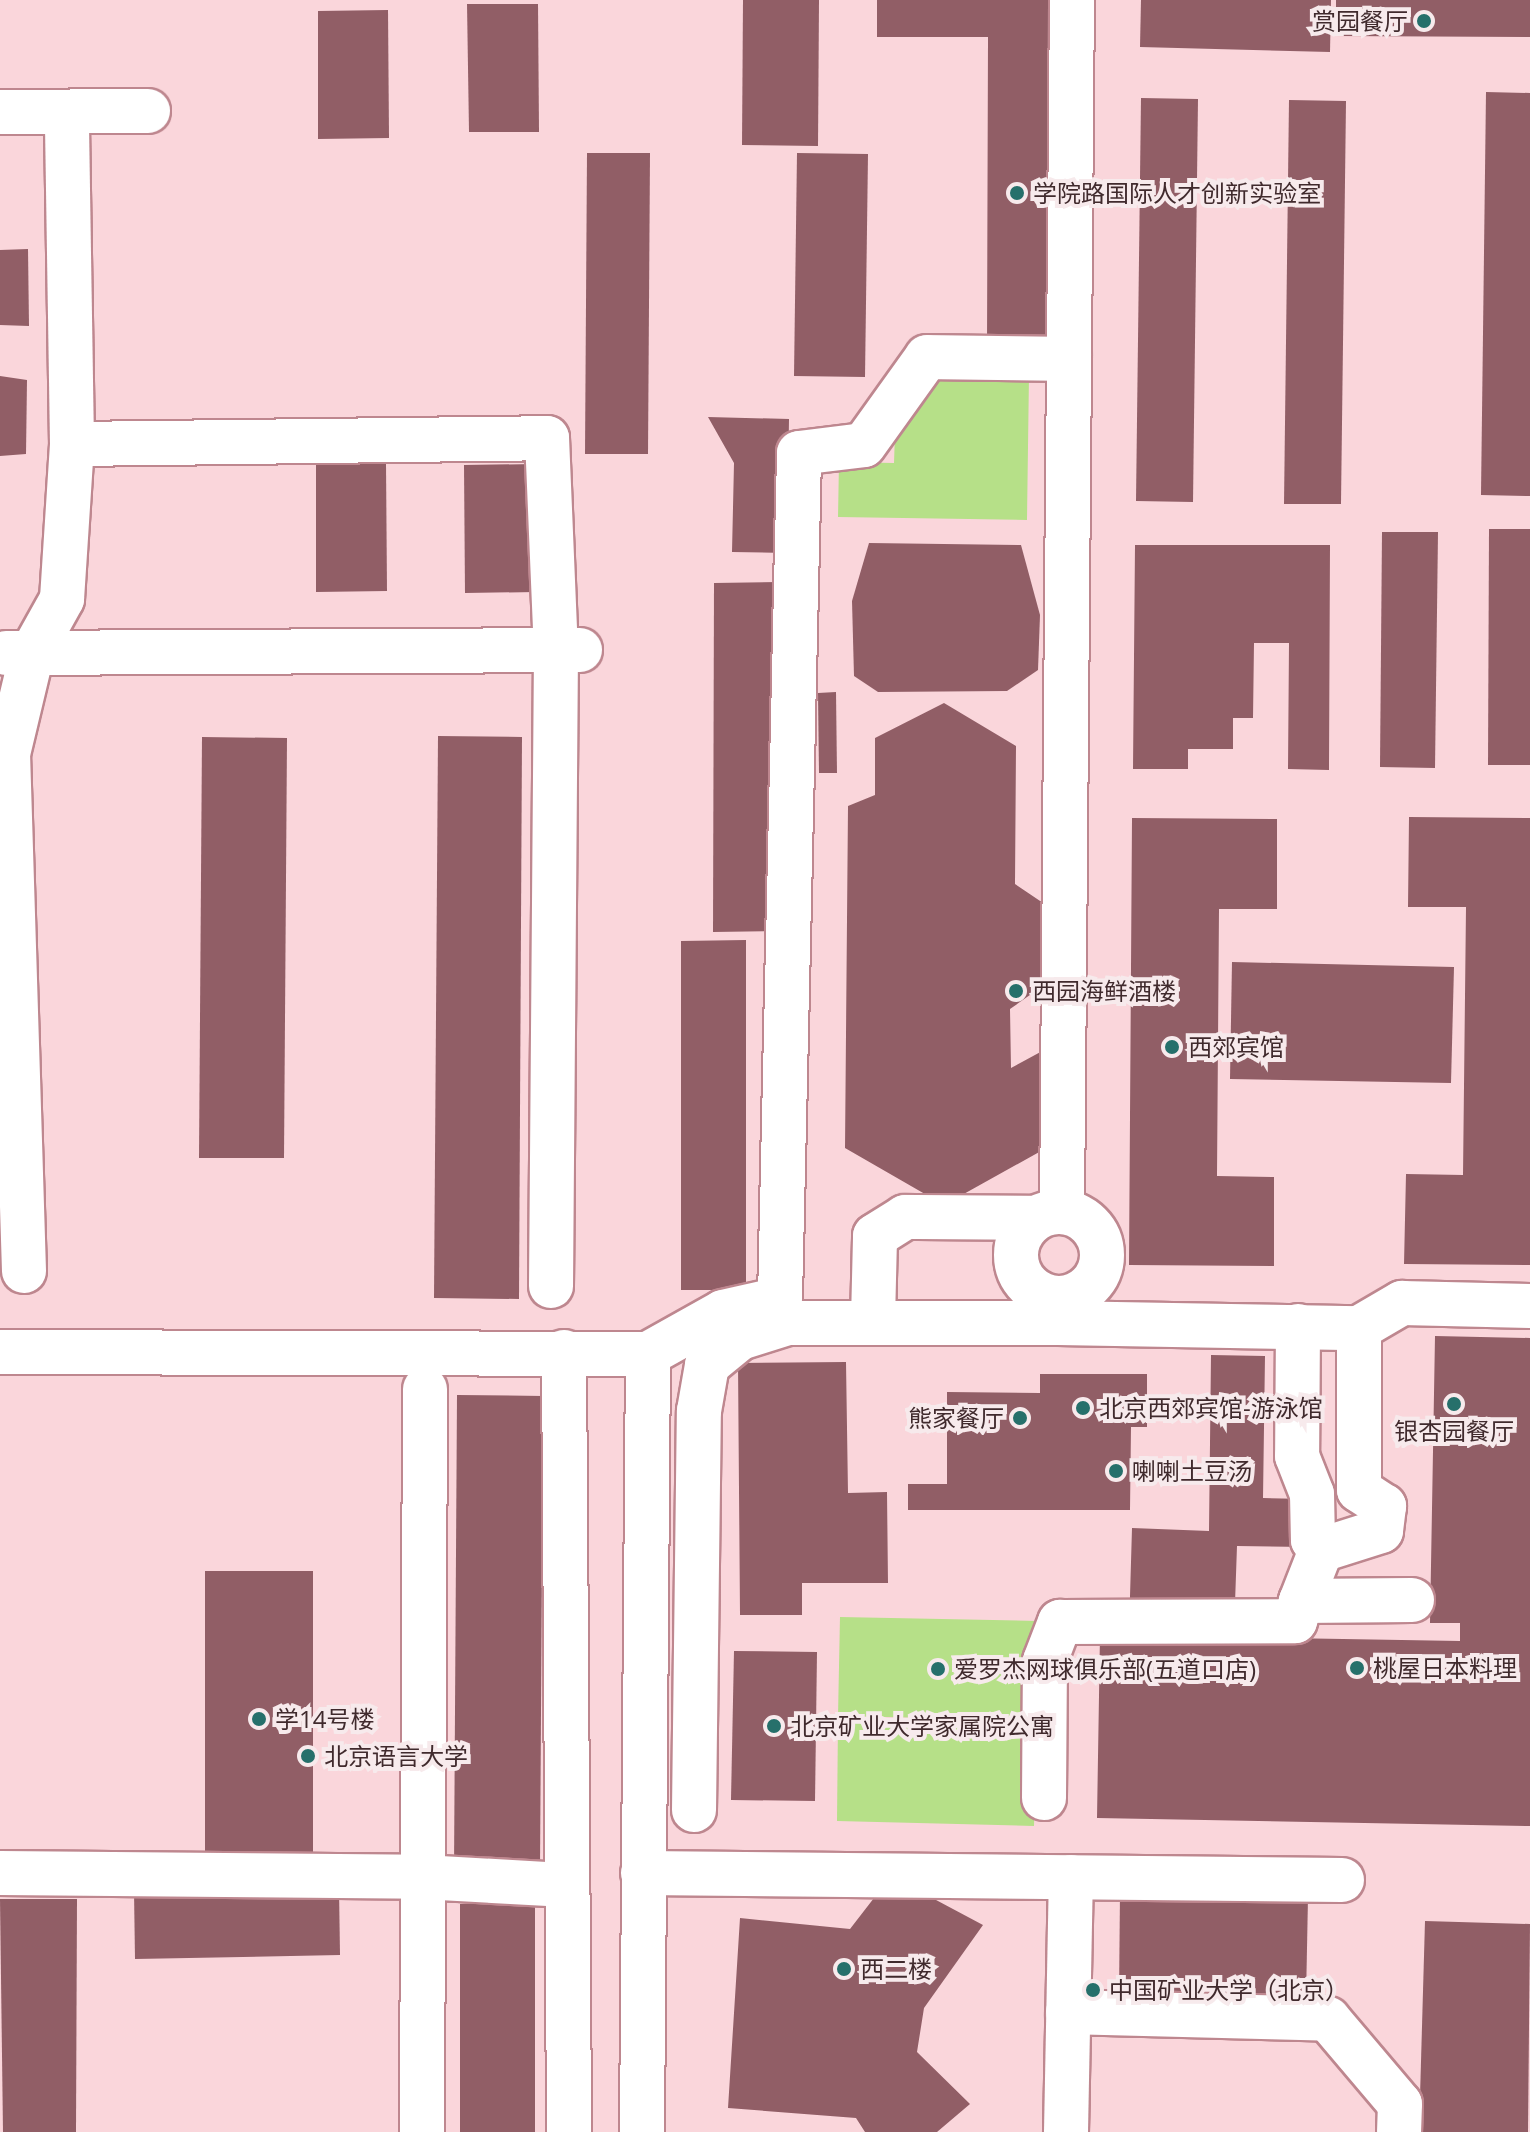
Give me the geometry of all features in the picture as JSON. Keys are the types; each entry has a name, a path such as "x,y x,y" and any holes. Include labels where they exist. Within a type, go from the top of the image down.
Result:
{"street":[{"path":"1058,1311 1019,1274 1017,1241 1049,1215 1069,359 1072,0"},
{"path":"0,112 148,111"},
{"path":"24,1271 8,754 16,653 62,599 72,444 67,112"},
{"path":"0,1352 648,1354 723,1312 780,1299 799,453 864,445 927,357 1069,359"},
{"path":"72,444 547,438 568,650 551,1286"},
{"path":"16,653 568,650"},
{"path":"873,1320 875,1236 905,1217 1049,1215 1082,1218 1098,1234 1101,1268 1083,1292 1058,1311"},
{"path":"694,1810 699,1411 707,1365 740,1338 788,1323 1058,1311 1359,1328 1402,1303 1530,1306"},
{"path":"1298,1326 1297,1456 1312,1494 1313,1540 1321,1550"},
{"path":"1321,1550 1381,1531 1384,1506 1359,1490 1359,1328"},
{"path":"564,1352 569,2132"},
{"path":"642,2132 648,1354"},
{"path":"422,2132 425,1389"},
{"path":"1044,1798 1045,1661 1060,1622 1295,1621 1321,1550"},
{"path":"1301,1601 1412,1600"},
{"path":"0,1873 422,1877 567,1885"},
{"path":"643,1873 1342,1880"},
{"path":"1066,2132 1071,1877"},
{"path":"1068,2012 1328,2019 1400,2104 1399,2132"}],"green space":[{"path":"925,373 1029,375 1027,520 838,517 839,462 894,463 896,402"},
{"name":"爱罗杰网球俱乐部(五道口店)","path":"840,1617 1038,1621 1036,1720 838,1716"},
{"name":"爱罗杰网球俱乐部(五道口店)","path":"838,1722 1037,1726 1034,1826 837,1821"}],"building":[{"path":"743,0 819,0 818,146 742,145"},
{"name":"学院路国际人才创新实验室","path":"877,0 1048,0 1047,348 987,348 988,37 877,37"},
{"path":"1141,0 1331,0 1330,52 1140,47"},
{"path":"1336,0 1530,0 1530,37 1336,36"},
{"path":"467,4 538,4 539,132 469,132"},
{"path":"388,10 389,138 318,139 318,11"},
{"path":"1486,92 1530,93 1530,496 1481,495"},
{"path":"1141,98 1198,99 1193,502 1136,501"},
{"path":"1289,100 1346,101 1341,504 1284,504"},
{"path":"587,153 650,153 648,454 585,454"},
{"path":"797,153 868,154 865,377 794,376"},
{"path":"28,249 29,326 0,325 0,250"},
{"path":"0,376 27,380 26,454 0,456"},
{"path":"708,417 789,419 787,553 732,552 734,463"},
{"path":"386,463 387,591 316,592 316,464"},
{"path":"535,464 535,592 465,593 464,465"},
{"path":"1489,529 1530,529 1530,765 1488,765"},
{"path":"1382,532 1438,532 1435,768 1380,767"},
{"path":"869,543 1021,545 1040,615 1038,670 1007,691 878,692 854,676 852,601"},
{"path":"1135,545 1330,545 1329,770 1288,769 1289,643 1254,643 1253,718 1233,718 1233,749 1188,749 1188,769 1133,769"},
{"path":"778,582 778,931 713,932 714,583"},
{"path":"836,692 837,773 819,773 818,693"},
{"path":"944,703 1016,746 1015,884 1049,907 1047,983 1010,1009 1011,1068 1046,1049 1050,1146 944,1205 845,1148 848,806 875,795 875,738"},
{"path":"438,736 522,737 519,1299 434,1298"},
{"path":"202,737 287,738 284,1158 199,1158"},
{"path":"1409,817 1530,818 1530,1265 1404,1264 1406,1174 1463,1175 1466,907 1408,907"},
{"path":"1132,818 1277,819 1277,909 1219,909 1217,1176 1274,1177 1274,1266 1129,1265"},
{"path":"746,940 746,1290 681,1290 681,941"},
{"path":"1232,962 1454,967 1451,1083 1230,1079"},
{"path":"1435,1336 1530,1338 1530,1826 1097,1818 1100,1635 1460,1641 1460,1623 1430,1623"},
{"path":"1211,1355 1265,1356 1263,1498 1306,1499 1305,1547 1237,1546 1234,1632 1129,1630 1132,1528 1209,1531"},
{"path":"846,1362 848,1493 887,1492 888,1583 802,1583 802,1615 740,1615 738,1363"},
{"path":"1040,1374 1147,1374 1147,1427 1131,1427 1130,1510 908,1510 908,1484 947,1484 947,1392 1040,1393"},
{"path":"457,1395 543,1396 540,1870 454,1870"},
{"name":"学14号楼","path":"205,1571 313,1571 313,1868 205,1867"},
{"name":"北京矿业大学家属院公寓","path":"734,1651 817,1652 815,1801 731,1800"},
{"name":"西二楼","path":"891,1876 983,1925 924,2008 917,2052 970,2104 937,2132 865,2132 856,2118 728,2108 740,1918 850,1929"},
{"path":"339,1888 340,1955 135,1959 134,1891"},
{"path":"1120,1893 1308,1897 1306,1999 1119,1996"},
{"path":"0,1899 77,1899 76,2132 3,2132"},
{"path":"460,1904 535,1904 535,2132 460,2132"},
{"path":"1425,1921 1530,1924 1528,2132 1419,2132"}],"place":[{"name":"赏园餐厅","path":"1424,21"},
{"name":"学院路国际人才创新实验室","path":"1017,193"},
{"name":"西园海鲜酒楼","path":"1016,991"},
{"name":"西郊宾馆","path":"1172,1047"},
{"name":"银杏园餐厅","path":"1454,1404"},
{"name":"北京西郊宾馆-游泳馆","path":"1083,1408"},
{"name":"熊家餐厅","path":"1020,1418"},
{"name":"喇喇土豆汤","path":"1116,1471"},
{"name":"桃屋日本料理","path":"1357,1668"},
{"name":"爱罗杰网球俱乐部(五道口店)","path":"938,1669"},
{"name":"学14号楼","path":"259,1719"},
{"name":"北京矿业大学家属院公寓","path":"774,1726"},
{"name":"北京语言大学","path":"308,1756"},
{"name":"西二楼","path":"844,1969"},
{"name":"中国矿业大学（北京）","path":"1093,1990"}]}
